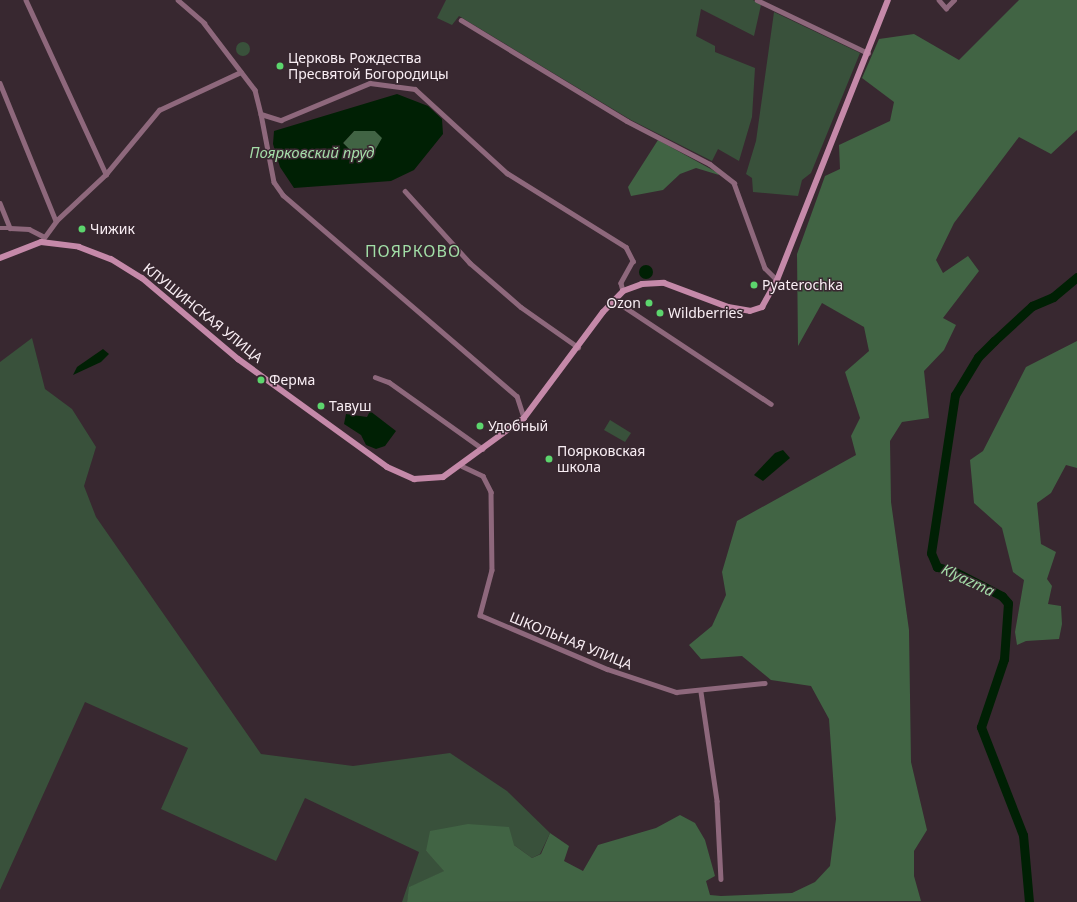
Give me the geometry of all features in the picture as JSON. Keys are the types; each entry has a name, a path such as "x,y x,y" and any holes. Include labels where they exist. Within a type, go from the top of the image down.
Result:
{"main road":[{"path":"462,466 524,418 614,300 623,291 642,284 664,283 728,307 750,311 762,307 777,280 888,0"},
{"name":"КЛУШИНСКАЯ УЛИЦА","path":"0,258 42,239 78,247 126,268 219,344 359,448 387,467 414,479 443,477 462,466"}],"street":[{"path":"26,0 106,174"},
{"path":"178,0 204,23 255,90 274,182 283,195 517,396 524,418"},
{"path":"757,0 868,53"},
{"path":"939,0 946,8 954,0"},
{"path":"461,20 628,122 710,164 734,183 766,268 777,280"},
{"path":"0,228 29,229 42,239 56,221 106,174 159,110 241,72"},
{"path":"0,83 56,221"},
{"path":"261,114 281,120 370,83 415,89 501,169 626,247 633,261 621,283 623,291"},
{"path":"405,191 470,263 521,307 578,347"},
{"path":"0,203 10,228"},
{"path":"614,300 770,404"},
{"path":"375,377 389,382 484,450"},
{"name":"ШКОЛЬНАЯ УЛИЦА","path":"462,466 483,476 491,492 492,570 480,615 648,684 676,692 701,692 765,683"},
{"path":"701,692 717,801 721,879"}],"shaded area":[{"path":"446,0 753,0 761,5 754,36 701,9 696,36 715,46 715,52 755,68 752,117 739,161 718,149 712,161 631,120 459,16 452,25 437,18"},
{"path":"1019,0 1077,0 1077,130 1051,154 1019,137 954,223 936,260 943,273 968,256 979,271 943,318 956,325 944,350 924,371 929,418 902,422 890,441 891,502 909,630 911,762 927,830 914,851 914,876 921,901 407,902 409,887 444,871 426,851 430,831 468,824 509,827 514,845 532,858 541,854 550,833 569,846 564,861 583,871 598,845 656,828 680,815 695,823 705,840 715,876 706,881 710,895 721,896 792,893 815,882 830,866 836,819 829,719 811,686 771,680 742,656 701,659 689,645 712,626 726,595 722,572 737,521 856,455 851,436 860,418 845,372 869,351 864,327 822,303 798,346 797,254 825,176 840,169 839,145 890,121 894,102 862,78 879,39 914,34 959,60"},
{"path":"774,12 860,53 811,173 802,180 798,196 753,192 752,178 746,174 756,141"},
{"path":"240,42 246,42 250,46 250,52 246,56 240,56 236,52 236,46"},
{"path":"354,131 375,131 383,138 373,154 351,151 343,143"},
{"path":"658,140 718,173 719,175 696,168 680,174 663,190 631,196 628,187"},
{"path":"32,338 45,389 72,409 96,447 84,486 96,517 261,754 353,766 450,753 507,791 550,833 540,854 532,858 514,845 426,851 445,871 410,887 407,902 402,902 419,852 305,798 276,861 161,809 188,748 85,702 0,890 0,362"},
{"path":"1077,341 1077,468 1066,465 1051,493 1037,503 1041,544 1056,552 1047,579 1052,586 1048,604 1061,606 1062,624 1059,639 1026,641 1017,645 1015,632 1024,580 1013,572 1002,528 974,503 970,460 983,451 1026,367"},
{"path":"610,420 631,433 625,442 604,430"}],"water":[{"name":"Поярковский пруд","path":"397,94 428,106 442,119 443,134 414,170 391,181 294,188 280,167 273,144 274,131","holes":["354,131 375,131 382,138 373,154 365,156 351,151 343,143"]},
{"path":"643,265 649,265 653,269 653,275 649,279 643,279 639,275 639,269"},
{"path":"103,349 109,354 101,362 73,375 77,367"},
{"path":"370,411 396,431 385,446 376,449 366,445 361,435 344,424 346,414 367,417"},
{"path":"783,450 790,458 763,481 754,475 775,453"}],"waterway":[{"name":"Klyazma","path":"1029,902 1023,835 981,727 1004,659 1008,603 1002,596 955,572 937,567 931,553 955,395 978,357 994,341 1032,306 1053,297 1077,277"}],"place":[{"name":"Церковь Рождества Пресвятой Богородицы","path":"280,66"},
{"name":"Чижик","path":"82,229"},
{"name":"Pyaterochka","path":"754,285"},
{"name":"Ozon","path":"649,303"},
{"name":"Wildberries","path":"660,313"},
{"name":"Ферма","path":"261,380"},
{"name":"Тавуш","path":"321,406"},
{"name":"Удобный","path":"480,426"},
{"name":"Поярковская школа","path":"549,459"}],"district":[{"name":"ПОЯРКОВО","path":"413,251"}]}
